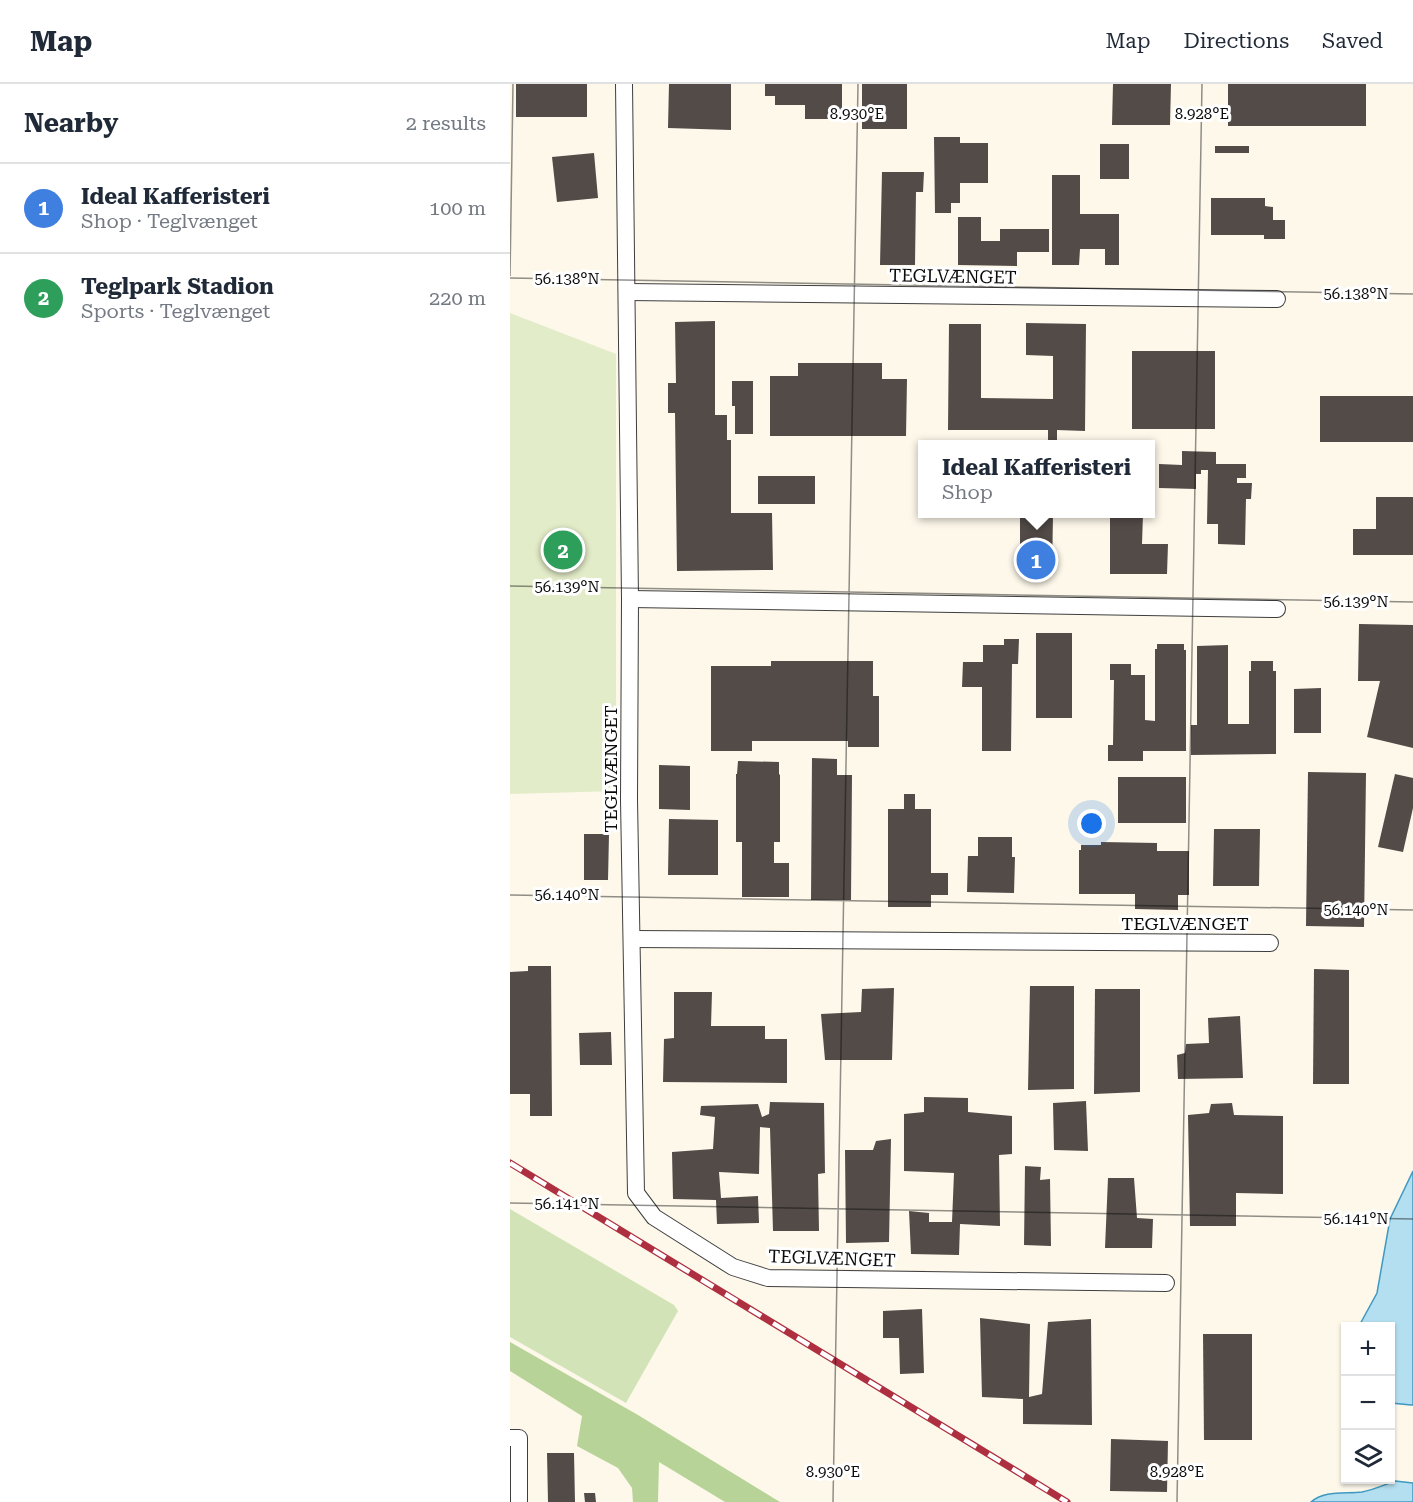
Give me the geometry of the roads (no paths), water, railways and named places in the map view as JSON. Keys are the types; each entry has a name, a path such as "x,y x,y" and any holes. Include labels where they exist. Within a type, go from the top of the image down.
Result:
{"street":[{"name":"TEGLVÆNGET","path":"624,84 628,292 629,800 636,1192 654,1217 732,1267 768,1278 1166,1282"},
{"name":"TEGLVÆNGET","path":"628,292 1277,298"},
{"path":"630,599 1277,609"},
{"name":"TEGLVÆNGET","path":"632,939 1270,943"},
{"path":"510,1438 519,1438 519,1502"}],"water":[{"path":"1413,1171 1413,1405 1395,1403 1395,1322 1361,1322 1377,1293 1390,1219"},
{"path":"1395,1481 1413,1483 1413,1502 1311,1502 1316,1498 1335,1493 1374,1489 1387,1484 1395,1484"}],"railway":[{"path":"510,1163 1067,1502"}],"place":[{"name":"Teglpark Stadion","path":"563,550"},
{"name":"Ideal Kafferisteri","path":"1036,560"}]}
